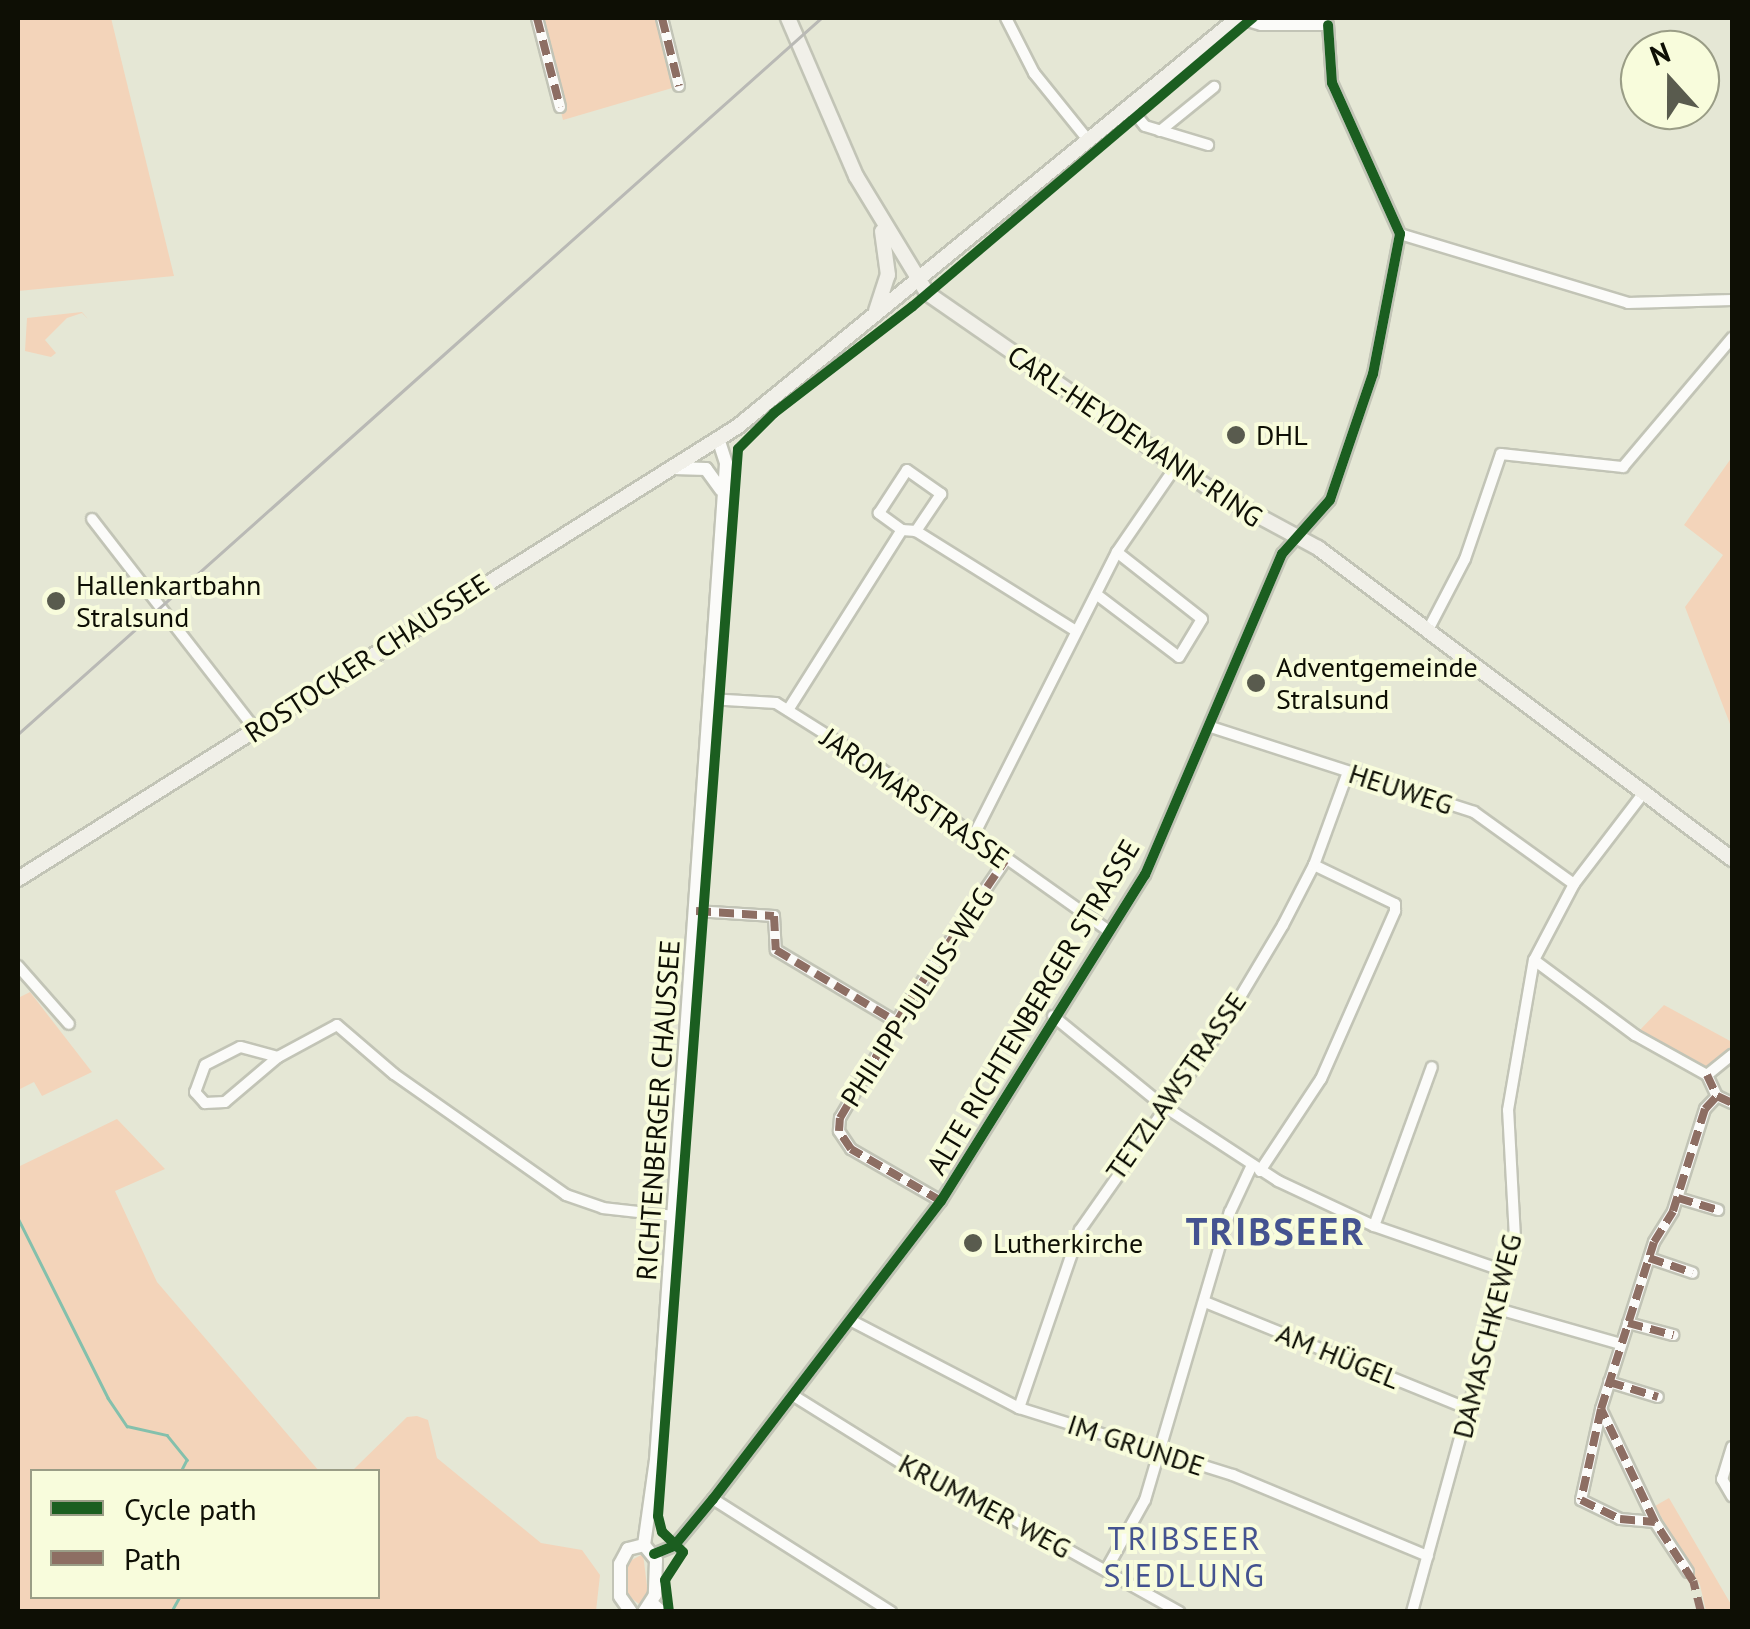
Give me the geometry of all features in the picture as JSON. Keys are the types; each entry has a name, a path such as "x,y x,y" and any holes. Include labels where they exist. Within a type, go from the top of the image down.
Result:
{"main road":[{"name":"CARL-HEYDEMANN-RING","path":"788,18 816,93 915,280 1176,466 1294,538 1318,548 1732,859"},
{"name":"ROSTOCKER CHAUSSEE","path":"18,879 718,439 1241,20"},
{"path":"874,316 888,275 883,225"}],"street":[{"path":"536,18 560,106"},
{"path":"662,18 679,86"},
{"path":"1006,18 1034,73 1088,140"},
{"path":"1241,20 1331,21 1332,83 1400,234 1628,303 1732,300"},
{"path":"1160,131 1214,87"},
{"path":"1130,107 1145,126 1208,145"},
{"name":"ALTE RICHTENBERGER STRASSE","path":"649,1550 674,1546 714,1499 941,1201 1053,1016 1145,875 1294,538 1330,500 1373,374 1400,234"},
{"path":"1428,632 1466,559 1501,454 1622,467 1732,338"},
{"name":"RICHTENBERGER CHAUSSEE","path":"653,1609 649,1550 726,462 718,439"},
{"path":"974,836 1118,552 1176,466"},
{"path":"662,472 706,469 723,500"},
{"path":"916,531 941,494 907,470 878,513 902,530 916,531 1076,632"},
{"path":"92,519 255,729"},
{"path":"788,710 902,530"},
{"path":"1096,594 1178,657 1202,619 1118,552"},
{"name":"JAROMARSTRASSE","path":"709,699 776,703 1110,931"},
{"name":"HEUWEG","path":"1211,726 1474,812 1574,884"},
{"name":"TETZLAWSTRASSE","path":"1020,1408 1080,1230 1162,1105 1224,1024 1314,866 1348,772"},
{"name":"DAMASCHKEWEG","path":"1412,1612 1507,1272 1516,1210 1508,1110 1534,960 1574,884 1645,792"},
{"name":"PHILIPP-JULIUS-WEG","path":"941,1201 851,1149 839,1130 897,1022 1006,861"},
{"path":"1106,1570 1145,1500 1230,1212 1256,1168 1321,1079 1395,904 1314,866"},
{"path":"695,911 774,916 776,950 897,1022"},
{"path":"1534,960 1634,1035 1707,1075 1717,1096 1732,1103"},
{"path":"18,966 69,1024"},
{"path":"1053,1016 1162,1105 1256,1168 1374,1226 1507,1272"},
{"path":"278,1057 240,1047 205,1066 195,1092 205,1103 225,1102 278,1057 337,1025 394,1074 566,1195 603,1208 674,1216"},
{"path":"1707,1075 1732,1054"},
{"path":"1374,1226 1432,1067"},
{"path":"1655,1522 1620,1519 1580,1500 1600,1410 1650,1258 1678,1198 1705,1110 1717,1096"},
{"path":"1678,1198 1718,1210"},
{"path":"1650,1258 1694,1273"},
{"name":"AM HÜGEL","path":"1205,1302 1471,1410"},
{"path":"1498,1309 1622,1344"},
{"name":"IM GRUNDE","path":"850,1320 1020,1408 1232,1475 1428,1556"},
{"path":"1628,1323 1673,1335"},
{"path":"1610,1382 1658,1397"},
{"name":"KRUMMER WEG","path":"794,1396 930,1480 1106,1570 1178,1612"},
{"path":"1600,1410 1655,1522 1688,1572"},
{"path":"1732,1447 1722,1479 1732,1496"},
{"path":"714,1499 891,1612"},
{"path":"631,1612 620,1596 620,1564 628,1549 649,1550"}],"shaded area":[{"path":"18,18 111,18 174,276 18,291"},
{"path":"537,18 662,18 679,86 563,120"},
{"path":"82,312 88,319 82,313 67,318 45,340 56,353 51,357 25,351 27,318"},
{"path":"1732,457 1730,724 1685,607 1723,555 1684,525"},
{"path":"30,992 92,1072 42,1096 34,1082 18,1090 18,998"},
{"path":"1664,1005 1732,1042 1732,1050 1705,1069 1638,1032"},
{"path":"117,1119 165,1169 115,1191 157,1282 317,1469 30,1469 30,1599 380,1599 380,1469 354,1469 407,1417 417,1416 428,1420 437,1458 541,1543 582,1550 600,1575 596,1611 18,1611 20,1166"},
{"path":"1669,1498 1732,1611 1706,1611 1700,1585 1655,1506"},
{"path":"643,1554 648,1594 639,1604 626,1594 628,1562"}],"waterway":[{"path":"18,1218 108,1398 127,1426 167,1435 187,1460 182,1469"},
{"path":"171,1612 178,1599"}],"railway":[{"path":"18,734 821,18"}],"marked path":[{"path":"537,18 560,107"},
{"path":"662,18 679,86"},
{"path":"941,1201 851,1149 839,1131 840,1118 909,1001 1005,861"},
{"path":"696,911 774,916 776,950 897,1022"},
{"path":"1707,1075 1717,1096 1732,1103"},
{"path":"1701,1612 1693,1581 1655,1522 1601,1409 1654,1242 1673,1211 1705,1109 1717,1096"},
{"path":"1678,1198 1718,1210"},
{"path":"1649,1258 1693,1273"},
{"path":"1628,1323 1673,1335"},
{"path":"1609,1382 1658,1397"},
{"path":"1601,1409 1581,1500 1620,1519 1655,1522"}],"cycle path":[{"path":"669,1612 665,1580 683,1552 662,1532 658,1516 738,449 774,413 913,306 1253,18"},
{"path":"654,1554 674,1546 713,1499 941,1201 1145,875 1282,554 1330,500 1373,374 1400,234 1332,83 1328,25"}],"place":[{"name":"DHL","path":"1236,435"},
{"name":"Hallenkartbahn Stralsund","path":"56,601"},
{"name":"Adventgemeinde Stralsund","path":"1256,683"},
{"name":"Lutherkirche","path":"973,1243"}],"district":[{"name":"TRIBSEER","path":"1276,1231"},
{"name":"TRIBSEER SIEDLUNG","path":"1185,1558"}]}
